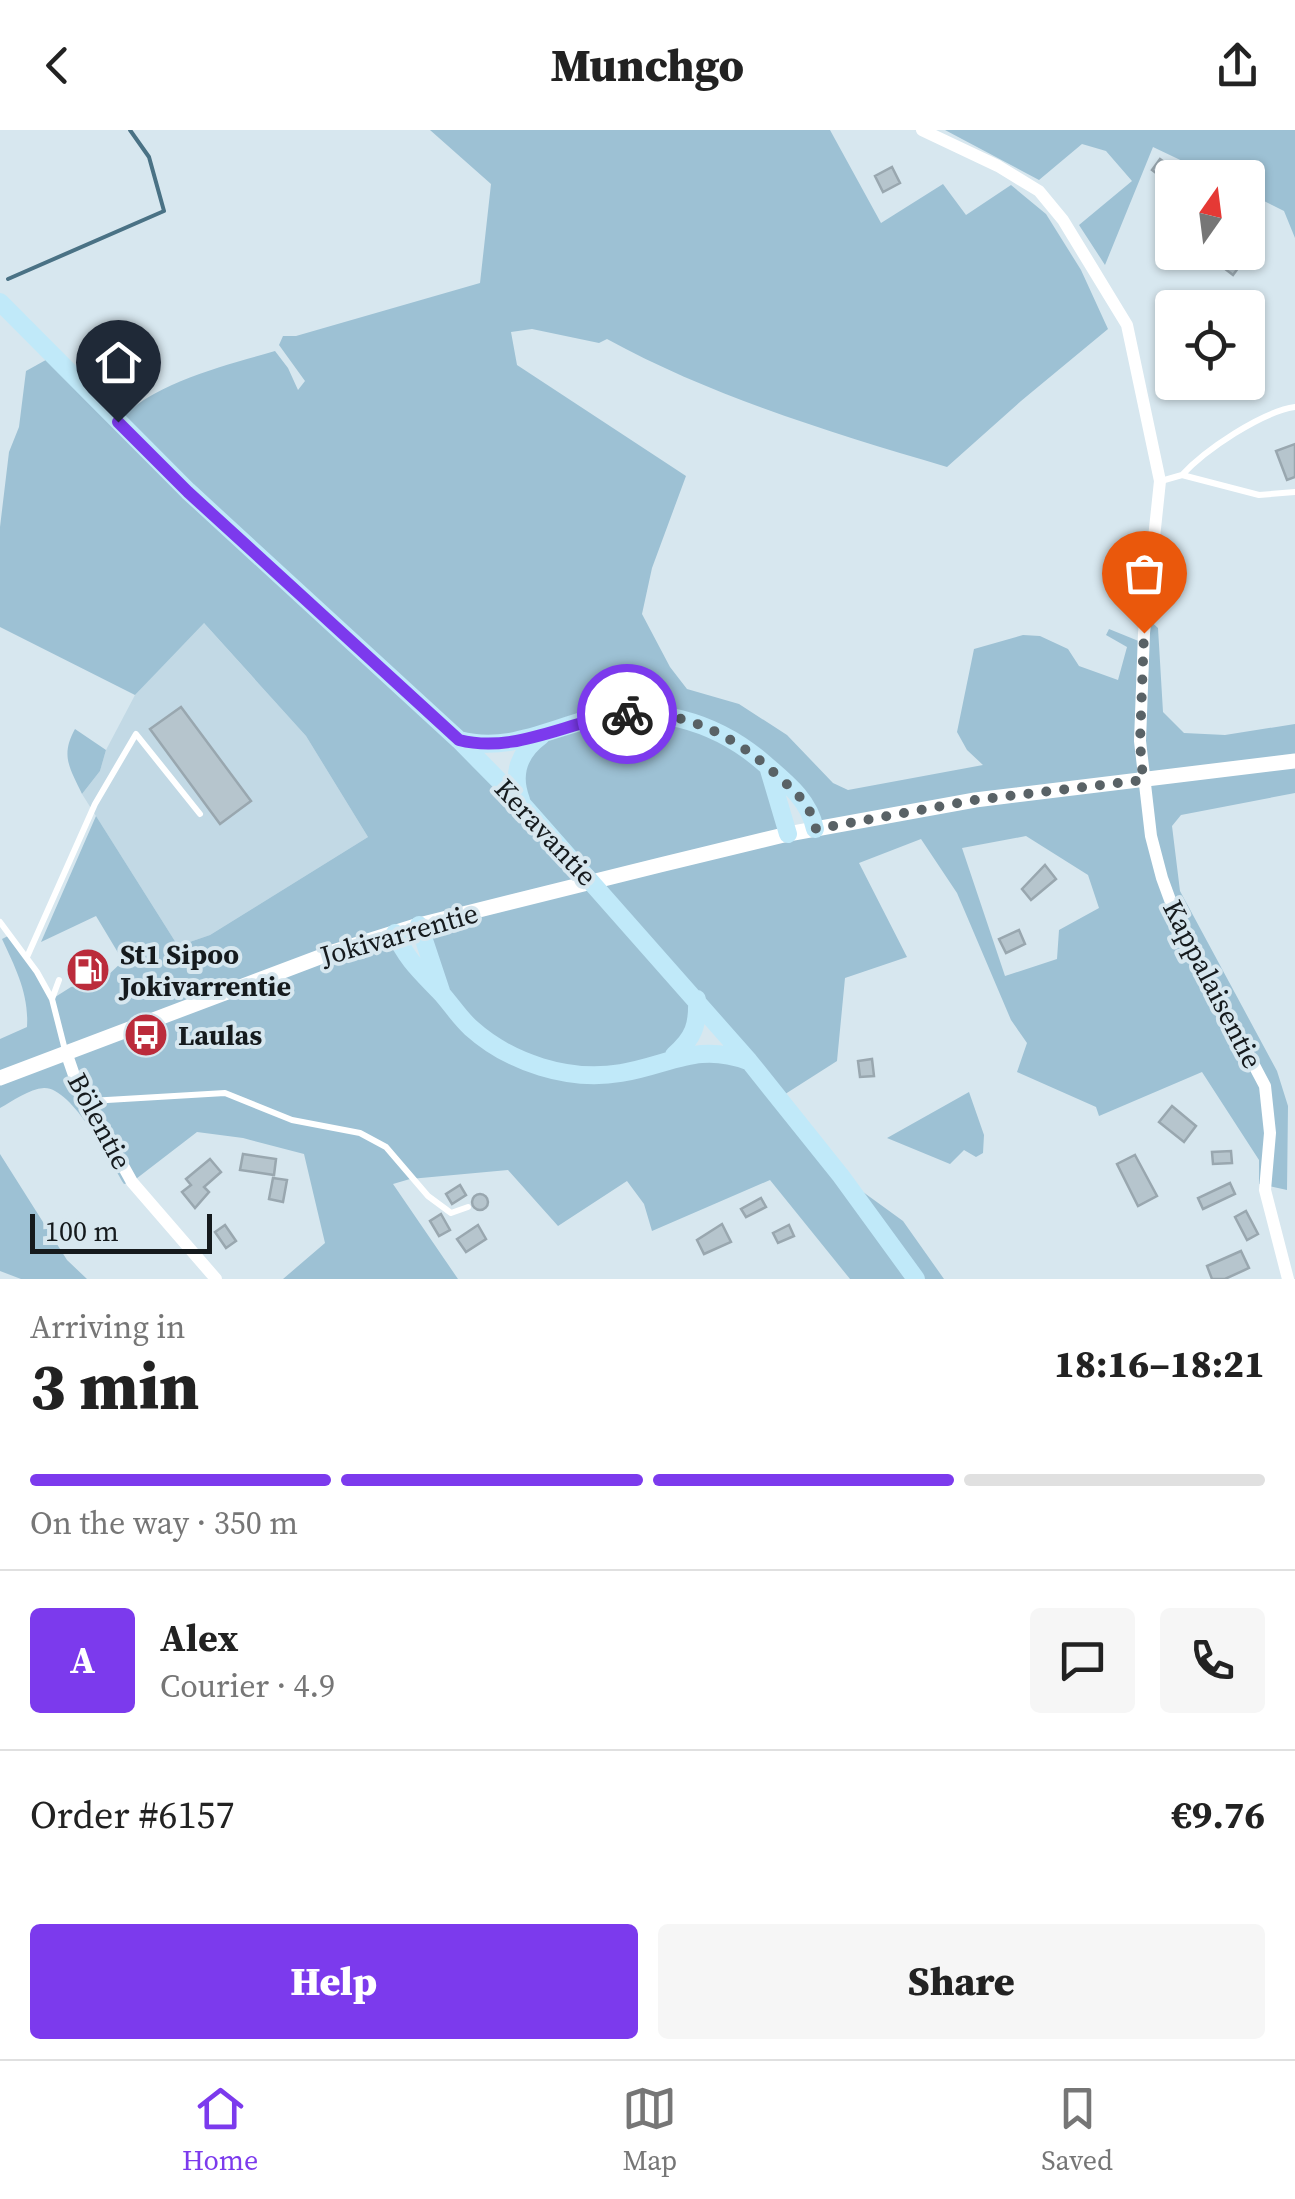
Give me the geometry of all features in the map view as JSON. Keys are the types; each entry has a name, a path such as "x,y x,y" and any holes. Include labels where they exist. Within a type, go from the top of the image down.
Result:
{"main road":[{"name":"Keravantie","path":"0,302 188,492 459,740 523,805 749,1061 841,1176 916,1279"},
{"path":"459,740 484,745 544,734 589,720 658,714 708,727 731,738 767,765 806,804 816,829"},
{"path":"523,805 516,785 517,767 532,742 544,734"},
{"path":"767,765 780,796 788,834"},
{"path":"420,925 444,996"},
{"path":"394,932 412,965 471,1028 523,1060 558,1072 621,1073 705,1052 749,1061"},
{"path":"668,1060 690,1041 696,1028 697,999"}],"street":[{"name":"Kappalaisentie","path":"922,130 1039,191 1063,220 1127,325 1160,481 1144,633 1140,742 1151,836 1177,919 1265,1086 1270,1133 1265,1190 1288,1279"},
{"name":"Jokivarrentie","path":"0,1078 284,969 394,932 635,871 788,834 975,800 1295,761"},
{"name":"Bölentie","path":"66,1052 76,1081 132,1182 216,1279"}],"lane":[{"path":"1160,481 1182,475 1202,455 1253,424 1295,408"},
{"path":"1182,475 1259,495 1295,492"},
{"path":"27,957 95,804 136,734 200,814"},
{"path":"0,922 27,957 52,1000 66,1052"},
{"path":"52,1000 59,980"},
{"path":"88,1101 235,1094 292,1120 360,1132 386,1147 428,1196 451,1213 468,1207"}],"shaded area":[{"path":"430,130 830,130 881,223 943,184 966,215 1011,185 1046,214 1081,270 1108,329 947,467 731,396 607,339 599,343 532,329 511,332 517,365 686,476 652,568 642,614 670,667 687,689 739,704 787,735 833,783 848,790 983,765 967,750 957,732 974,649 1023,635 1040,636 1068,649 1079,666 1118,680 1127,647 1106,635 1109,629 1141,642 1146,617 1158,628 1163,712 1184,733 1225,735 1295,724 1295,793 1181,815 1172,826 1180,891 1277,1071 1288,1106 1287,1190 1259,1184 1259,1160 1202,1072 1099,1116 1096,1107 1017,1072 1027,1043 1011,1020 957,893 921,839 859,863 907,957 845,978 837,1061 779,1098 841,1176 903,1221 944,1279 850,1279 770,1180 652,1231 644,1204 627,1181 558,1226 508,1170 393,1184 458,1279 283,1279 325,1243 304,1154 243,1138 197,1132 132,1182 124,1184 78,1112 55,1091 33,1091 0,1108 0,1039 27,1027 24,993 2,939 10,935 52,999 71,987 105,978 123,961 96,916 41,942 96,816 178,946 210,935 368,837 306,736 204,623 135,695 0,627 0,527 9,452 19,427 26,371 53,356 118,422 150,396 170,386 275,351 298,390 305,381 279,345 283,336 296,336 480,283 491,184","holes":["461,741 532,742 515,785","769,765 815,829 788,834","1026,836 1088,875 1099,908 1059,930 1057,959 1005,976 962,848","419,926 434,987 395,933","698,1017 746,1060 671,1057"]},
{"path":"945,130 1295,130 1295,238 1284,211 1265,202 1265,160 1180,160 1153,147 1105,265 1079,225 1132,181 1106,151 1082,144 1039,180"},
{"path":"203,622 306,736 368,837 210,935 178,946 82,794 100,771 106,750 135,695"},
{"path":"75,729 106,750 100,771 82,794 67,755"},
{"path":"969,1092 984,1135 983,1153 976,1157 964,1150 950,1164 887,1138"},
{"path":"0,1154 67,1260 87,1279 21,1279 0,1271"}],"building":[{"path":"892,167 900,183 883,192 875,176"},
{"path":"1295,444 1295,477 1287,480 1276,451"},
{"path":"181,707 251,801 220,824 150,729"},
{"path":"1045,865 1056,879 1031,900 1022,889"},
{"path":"1019,930 1025,944 1006,953 999,939"},
{"name":"St1 Sipoo Jokivarrentie","path":"92,961 97,973 84,979 78,967"},
{"path":"872,1059 874,1076 860,1077 858,1061"},
{"path":"1172,1106 1196,1126 1184,1142 1159,1122"},
{"path":"1231,1151 1232,1163 1213,1164 1212,1152"},
{"path":"243,1154 276,1159 274,1175 240,1170"},
{"path":"1135,1155 1157,1196 1138,1206 1117,1164"},
{"path":"210,1159 221,1172 204,1187 209,1192 195,1208 182,1192 191,1185 186,1179"},
{"path":"273,1178 287,1180 283,1202 269,1199"},
{"path":"1230,1183 1235,1194 1203,1209 1198,1198"},
{"path":"460,1185 466,1195 452,1204 446,1194"},
{"path":"480,1194 488,1202 480,1210 472,1202"},
{"path":"761,1198 766,1207 746,1217 741,1209"},
{"path":"1246,1211 1258,1234 1247,1240 1235,1217"},
{"path":"441,1214 450,1230 439,1236 430,1221"},
{"path":"722,1224 731,1242 704,1254 697,1240"},
{"path":"225,1225 236,1241 226,1248 215,1232"},
{"path":"478,1225 486,1239 466,1252 457,1239"},
{"path":"789,1225 794,1236 778,1243 773,1233"},
{"path":"1241,1251 1249,1268 1225,1279 1212,1279 1207,1266"}],"waterway":[{"path":"8,279 164,211 149,157 130,130"}],"way so far":[{"path":"627,714 682,718 731,738 800,796 812,813 816,829 975,800 1143,780 1140,742 1144,633"}],"place":[{"name":"St1 Sipoo Jokivarrentie","path":"88,970"},
{"name":"Laulas","path":"146,1035"}],"route":[{"path":"118,422 188,492 459,740 484,745 507,743 589,720 627,714"}]}
